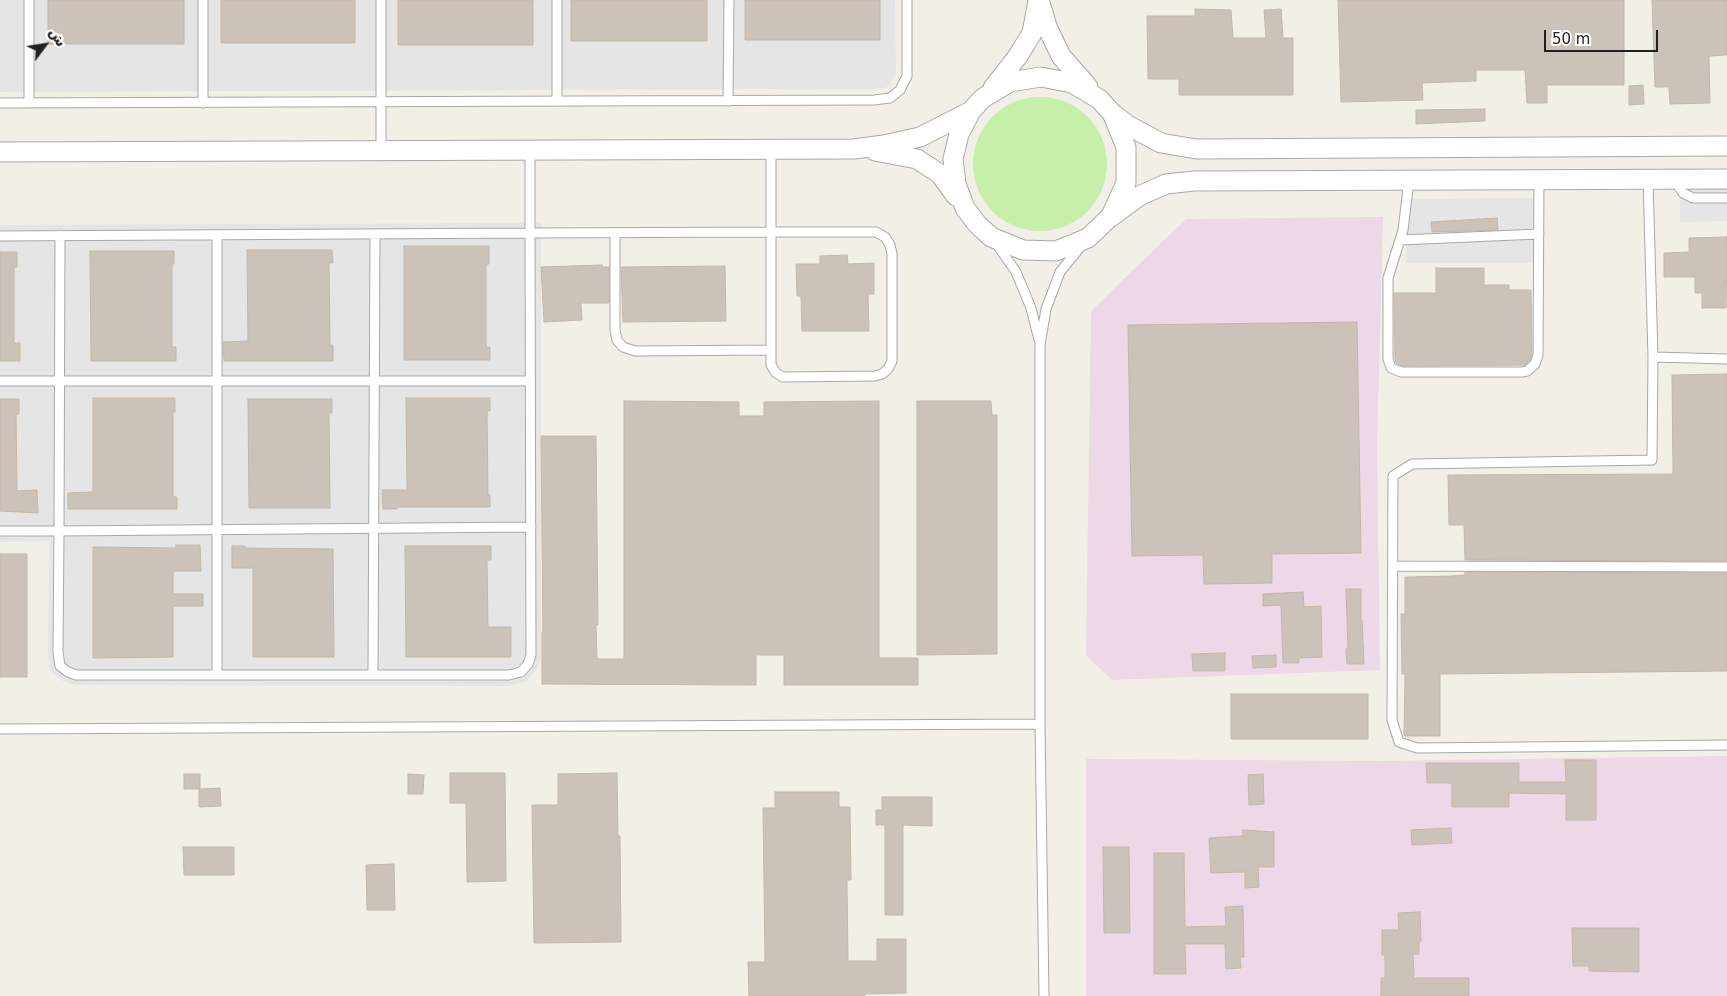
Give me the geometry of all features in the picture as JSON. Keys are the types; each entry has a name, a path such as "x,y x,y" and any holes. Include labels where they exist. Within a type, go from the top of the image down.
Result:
{"street":[{"path":"1039,0 1048,29 1061,56 1078,77 1112,113 1128,126 1161,143 1196,150 1727,146"},
{"path":"965,208 956,184 953,158 959,134 977,105 1004,75 1032,33 1039,0"},
{"path":"854,149 920,137 977,105 1010,82 1041,77 1072,83 1099,99"},
{"path":"1111,216 1126,183 1126,147 1112,113"},
{"path":"0,152 854,149 886,152 917,159 940,174 977,224 992,237 1022,250 1056,251 1088,238 1111,216 1139,196 1166,184 1194,181 1727,179"}],"lane":[{"path":"29,0 29,103"},
{"path":"203,0 203,103"},
{"path":"380,0 380,151"},
{"path":"557,0 557,101"},
{"path":"728,101 729,0"},
{"path":"0,103 874,100 890,98 900,90 907,76 907,0"},
{"path":"0,236 60,235 217,235 530,233 771,232 876,232 885,237 890,245 892,254 892,361 888,369 882,374 875,376 783,377 776,373 771,365 771,232 770,149"},
{"path":"60,235 58,652 60,666 76,675 508,675 521,672 528,664 530,655 530,150"},
{"path":"1677,178 1683,193 1693,198 1727,198"},
{"path":"1409,180 1405,219 1388,278 1388,359 1391,368 1401,372 1522,372 1532,368 1538,355 1539,179"},
{"path":"1648,179 1653,357 1652,460 1412,464 1393,476 1392,720 1399,742 1417,748 1727,745"},
{"path":"615,233 615,330 617,340 623,347 636,351 771,350"},
{"path":"373,675 376,234"},
{"path":"1400,240 1539,234"},
{"path":"217,235 217,675"},
{"path":"992,237 1016,272 1031,308 1040,345"},
{"path":"1044,996 1040,724 1040,345 1046,309 1060,272 1088,238"},
{"path":"1653,357 1727,359"},
{"path":"0,381 530,381"},
{"path":"0,531 531,527"},
{"path":"1393,566 1727,567"},
{"path":"0,729 1040,724"}],"shaded area":[{"path":"0,0 895,0 896,73 886,88 873,89 0,92"},
{"path":"1680,189 1727,189 1727,221 1680,222"},
{"path":"1544,198 1543,263 1406,263 1408,199"},
{"path":"1383,217 1377,447 1380,670 1112,680 1086,655 1091,311 1186,219"},
{"path":"541,223 541,656 537,669 527,681 510,686 75,685 63,681 50,671 48,653 49,541 0,542 0,225"},
{"path":"1727,756 1727,996 1086,996 1086,759 1382,761"}],"green space":[{"path":"1040,97 1066,102 1088,116 1102,138 1107,164 1102,190 1088,212 1066,226 1040,231 1014,226 992,212 978,190 973,164 978,138 992,116 1014,102"}],"building":[{"path":"48,0 184,0 184,44 48,44"},
{"path":"221,0 355,0 355,43 221,43"},
{"path":"398,0 533,0 533,45 398,45"},
{"path":"571,0 707,0 707,41 571,41"},
{"path":"745,0 880,0 880,40 745,40"},
{"path":"1338,0 1624,0 1624,85 1547,85 1547,103 1527,103 1525,70 1476,70 1476,81 1422,83 1423,100 1341,102"},
{"path":"1652,0 1727,0 1727,55 1709,56 1710,103 1670,104 1669,87 1655,87"},
{"path":"1195,9 1231,10 1233,38 1266,38 1264,10 1281,9 1283,38 1293,38 1293,95 1179,95 1179,79 1148,79 1147,16 1195,16"},
{"path":"1643,85 1644,104 1629,105 1629,86"},
{"path":"1485,109 1485,121 1416,124 1416,110"},
{"path":"1497,218 1498,230 1432,232 1431,222"},
{"path":"1727,237 1726,308 1702,308 1702,293 1695,293 1695,277 1664,277 1664,253 1689,252 1689,238"},
{"path":"404,246 489,246 489,264 486,264 486,347 490,347 490,360 404,360"},
{"path":"247,250 332,250 333,263 329,263 330,345 333,345 333,361 224,361 223,342 248,341"},
{"path":"90,251 174,251 174,264 172,264 172,347 176,347 176,361 91,361"},
{"path":"0,252 17,252 17,267 14,267 14,343 20,343 20,361 0,361"},
{"path":"847,255 848,264 874,263 874,294 868,294 869,331 802,331 801,296 797,296 796,264 820,264 820,256"},
{"path":"602,265 603,267 609,267 609,303 581,303 582,320 544,322 541,267"},
{"path":"725,266 726,321 623,322 621,267"},
{"path":"1436,268 1484,268 1484,285 1509,285 1509,290 1531,290 1532,355 1525,365 1402,366 1396,363 1394,293 1436,293"},
{"path":"1357,322 1361,553 1272,554 1272,583 1204,584 1203,555 1132,556 1128,325"},
{"path":"1727,374 1727,561 1465,560 1464,525 1449,525 1448,475 1673,474 1672,375"},
{"path":"93,398 175,398 175,412 173,412 173,497 177,497 177,509 68,509 68,493 93,492"},
{"path":"406,398 490,398 490,411 487,411 488,495 490,495 490,507 397,507 397,509 383,509 382,490 407,490"},
{"path":"0,399 19,399 19,414 16,414 17,491 37,490 38,513 0,511"},
{"path":"248,399 332,399 332,413 329,413 330,508 249,508"},
{"path":"624,401 739,402 739,416 764,416 764,402 879,401 879,658 918,658 918,685 784,685 784,655 756,655 756,685 542,684 541,436 596,436 597,659 624,659"},
{"path":"917,401 991,401 992,415 997,415 997,654 917,655"},
{"path":"176,545 200,545 201,571 173,571 173,594 203,594 203,606 173,606 173,657 93,658 93,547 176,548"},
{"path":"232,546 245,546 245,548 333,549 334,657 253,657 253,568 232,568"},
{"path":"405,546 491,546 491,560 487,560 488,627 511,627 511,657 406,657"},
{"path":"0,554 27,554 27,677 0,677"},
{"path":"1465,572 1727,573 1727,671 1440,674 1440,736 1404,736 1405,674 1402,674 1401,614 1405,614 1405,577 1465,575"},
{"path":"1346,589 1361,589 1364,664 1347,664"},
{"path":"1303,592 1304,607 1321,606 1322,657 1299,658 1299,663 1283,663 1281,605 1263,606 1263,594"},
{"path":"1225,653 1225,671 1193,671 1192,654"},
{"path":"1276,655 1276,667 1253,668 1252,656"},
{"path":"1231,694 1368,694 1368,739 1231,739"},
{"path":"1565,760 1596,760 1596,820 1566,820 1566,794 1509,793 1509,807 1452,807 1452,783 1427,783 1426,763 1519,763 1519,782 1566,782"},
{"path":"450,773 505,773 506,881 467,882 466,803 450,803"},
{"path":"617,773 618,836 620,836 621,942 534,943 532,805 558,805 558,774"},
{"path":"184,774 200,774 200,789 220,788 221,806 199,807 199,789 184,789"},
{"path":"408,774 424,775 423,794 408,794"},
{"path":"1263,774 1264,804 1249,805 1248,775"},
{"path":"775,792 839,792 839,807 850,807 851,880 847,880 848,961 877,961 877,939 906,939 906,993 865,994 865,996 749,996 748,962 765,962 763,808 775,808"},
{"path":"882,797 932,797 932,826 903,825 903,915 885,915 885,825 876,825 876,810 882,810"},
{"path":"1451,828 1452,843 1412,845 1411,830"},
{"path":"1243,830 1274,832 1274,867 1258,867 1259,887 1245,888 1245,872 1211,873 1209,838 1243,836"},
{"path":"183,847 234,847 234,875 184,875"},
{"path":"1103,847 1129,847 1130,933 1104,933"},
{"path":"1154,853 1184,853 1185,927 1226,926 1225,907 1243,906 1244,957 1240,957 1241,968 1226,969 1225,944 1185,944 1186,974 1154,974"},
{"path":"394,864 395,910 367,910 366,865"},
{"path":"1420,912 1421,941 1419,941 1419,954 1413,954 1414,978 1469,978 1469,996 1381,996 1381,978 1385,978 1385,955 1382,955 1382,930 1399,930 1398,913"},
{"path":"1572,928 1639,928 1639,972 1589,971 1589,966 1573,966"}]}
